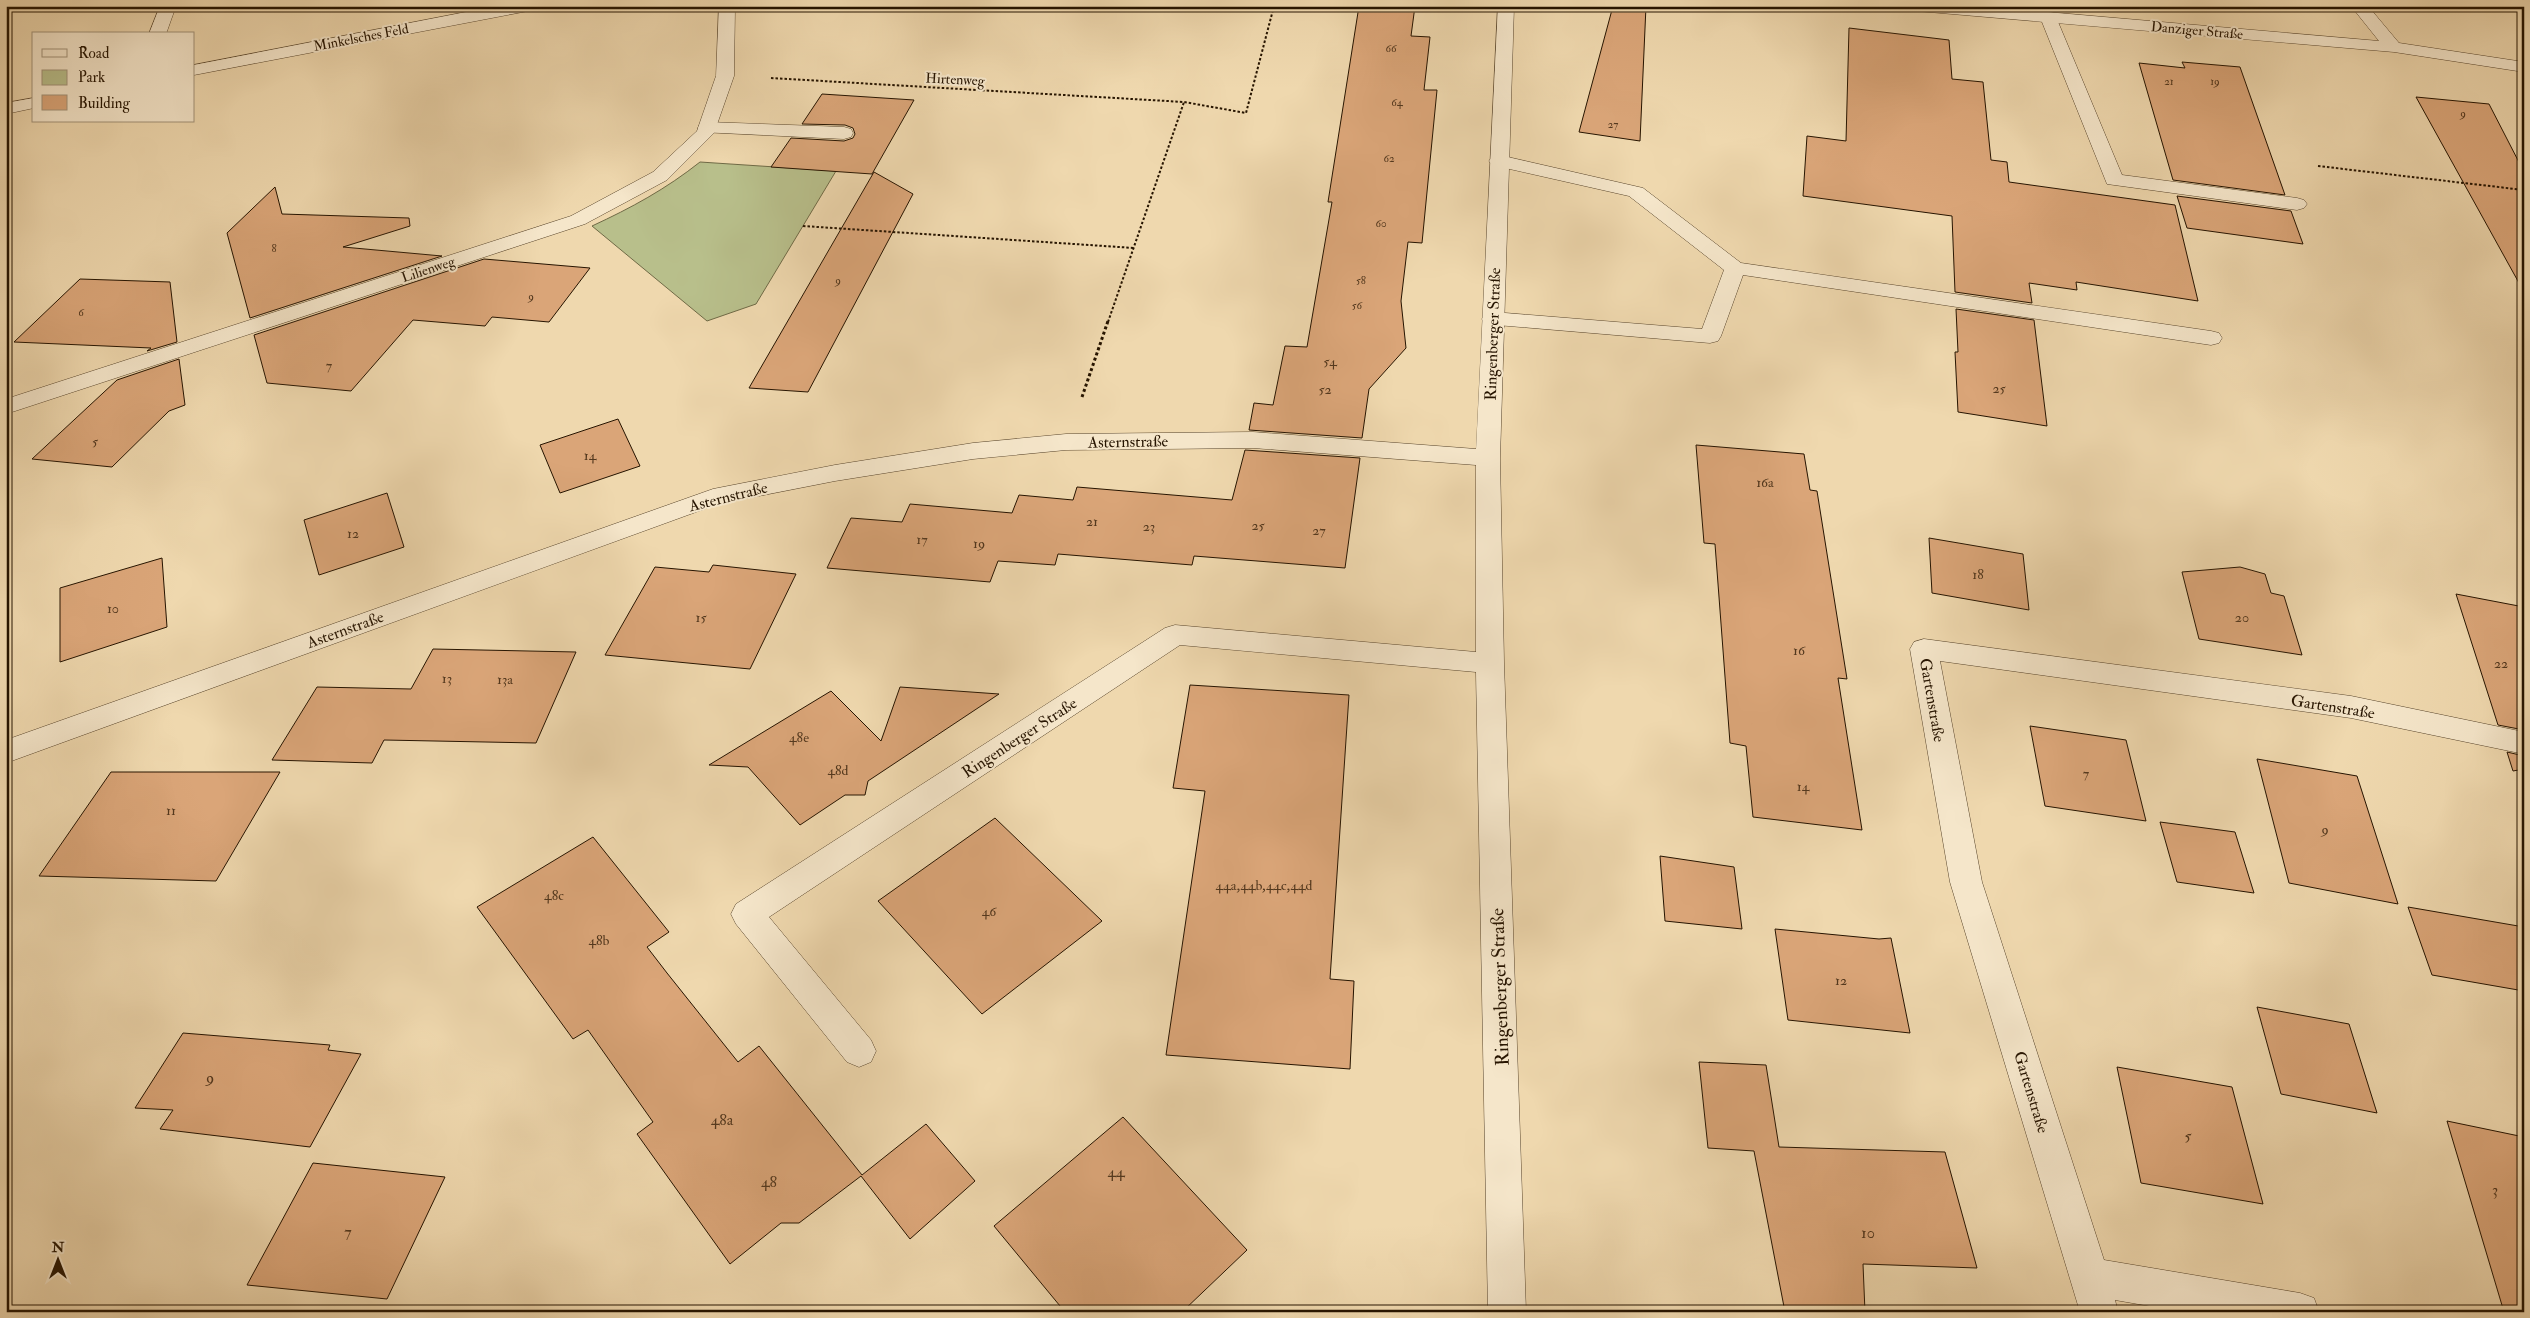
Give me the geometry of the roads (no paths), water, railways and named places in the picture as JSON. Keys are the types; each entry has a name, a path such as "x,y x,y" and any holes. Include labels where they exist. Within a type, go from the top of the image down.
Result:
{"street":[{"path":"158,32 168,6"},
{"name":"Minkelsches Feld","path":"195,70 528,6"},
{"name":"Lilienweg","path":"6,407 578,220 660,176 707,128 725,76 727,6"},
{"name":"Ringenberger Straße","path":"1506,6 1488,458 1490,663 1507,1312"},
{"name":"Danziger Straße","path":"1917,6 2394,47 2524,67"},
{"path":"2358,6 2394,47"},
{"path":"2048,17 2114,180 2297,204"},
{"path":"6,108 32,103"},
{"path":"707,128 844,132"},
{"path":"1499,161 1636,192 1735,268 2211,338"},
{"path":"1493,319 1710,336 1735,268"},
{"name":"Asternstraße","path":"6,752 713,496 835,473 973,451 1066,442 1253,440 1488,458"},
{"name":"Ringenberger Straße","path":"860,1051 747,914 1175,635 1490,663"},
{"name":"Gartenstraße","path":"2300,1312 2095,1295 1966,882 1924,649 2351,707 2524,743"}]}
